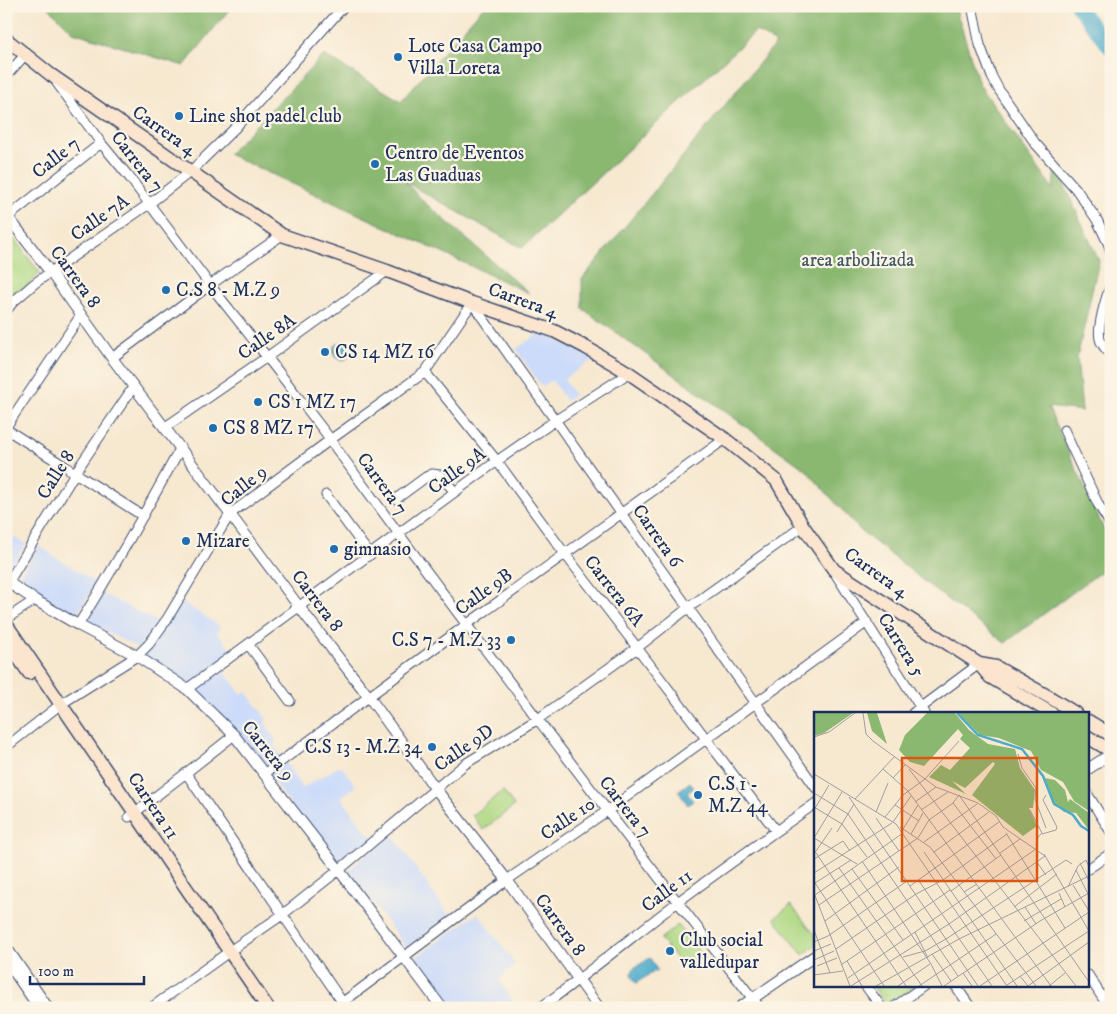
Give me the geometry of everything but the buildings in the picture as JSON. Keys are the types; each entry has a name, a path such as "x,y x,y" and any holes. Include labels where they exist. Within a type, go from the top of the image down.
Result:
{"main road":[{"name":"Carrera 4","path":"6,40 51,75 282,236 387,271 554,331 629,373 725,439 776,480 803,526 834,570 978,664 990,677 1047,711"},
{"name":"Carrera 11","path":"6,624 58,706 227,953 268,1008"},
{"name":"Carrera 11","path":"6,640 58,706"},
{"name":"Carrera 4","path":"978,664 996,667 1073,712"},
{"path":"1090,722 1111,736"},
{"path":"1090,738 1111,752"},
{"name":"Carrera 11","path":"227,953 258,1008"}],"street":[{"name":"Calle 7A","path":"6,311 13,302 35,283 149,204 190,172 235,128 344,6"},
{"path":"972,6 980,45 999,90 1035,143 1076,189 1097,220 1109,245 1111,254"},
{"path":"6,76 26,55"},
{"name":"Carrera 7","path":"51,75 101,143 328,436 466,625 760,1008"},
{"name":"Calle 7","path":"7,216 101,143"},
{"name":"Carrera 8","path":"7,216 164,428 369,697 435,788 507,880 599,1008"},
{"path":"112,358 210,285 282,236"},
{"name":"Calle 8A","path":"164,428 268,357 387,271"},
{"path":"1111,285 1099,330 1101,344 1111,355"},
{"name":"Calle 9","path":"6,747 58,706 137,656 149,644 167,619 230,514 425,372 472,302"},
{"name":"Carrera 6","path":"472,302 814,785"},
{"path":"81,315 6,428 143,516"},
{"name":"Carrera 6A","path":"425,372 497,461 565,554 776,831"},
{"name":"Calle 9A","path":"187,689 497,461 629,373"},
{"name":"Calle 8","path":"7,582 75,473 134,386"},
{"path":"1064,430 1098,504 1111,525"},
{"name":"Calle 9B","path":"264,774 466,625 725,439"},
{"path":"78,625 143,516 180,449"},
{"path":"396,499 432,474 440,475 456,492"},
{"path":"326,496 370,556"},
{"name":"Calle 9D","path":"151,1008 282,915 339,870 465,764 538,719 803,526"},
{"name":"Carrera 5","path":"834,570 923,710"},
{"name":"Carrera 9","path":"7,582 78,625 137,656 187,689 234,735 339,870 442,1008"},
{"path":"6,619 35,600"},
{"name":"Calle 10","path":"342,1006 507,880 608,811 867,622"},
{"path":"248,644 290,701"},
{"path":"923,710 978,664"},
{"path":"132,814 234,735"},
{"path":"1090,768 1111,752"},
{"path":"186,773 342,1006"},
{"path":"1090,798 1111,832"},
{"name":"Calle 11","path":"540,1008 678,902 814,804"},
{"path":"1090,868 1111,853"},
{"path":"6,947 48,1008"},
{"path":"739,1008 814,956"},
{"path":"6,960 39,1008"},
{"path":"1090,978 1109,1008"},
{"path":"866,986 882,1008"},
{"path":"893,1008 924,986"},
{"path":"956,986 971,1008"}],"shaded area":[{"path":"541,332 594,359 564,379 574,395 566,401 552,380 542,387 516,349"},
{"path":"6,533 26,544 9,571 6,570"},
{"path":"39,546 96,583 76,616 18,578"},
{"path":"103,594 158,622 138,648 87,622"},
{"path":"179,600 220,626 217,633 235,654 220,666 241,694 246,691 267,719 265,722 276,741 273,745 302,788 340,766 356,786 341,797 368,833 376,838 339,870 237,732 137,656"},
{"path":"391,833 449,915 406,948 349,870"},
{"path":"478,913 515,964 499,980 517,1008 450,1008 413,959"}],"green space":[{"path":"47,6 232,6 184,66 73,32"},
{"name":"area arbolizada","path":"484,6 955,6 979,84 1053,189 1055,165 1099,261 1077,358 1082,411 1048,407 1111,545 1111,564 1005,643 860,530 806,470 582,308 582,279 776,43 756,31 522,248 405,182 423,201 529,293 228,154 324,55 401,101"},
{"path":"10,234 40,273 17,296 6,289 6,236"},
{"path":"503,791 514,806 483,830 472,815"},
{"path":"791,905 814,934 814,947 803,955 774,918"},
{"path":"678,925 705,958 687,972 660,939"},
{"path":"873,986 916,986 888,1007"}],"water":[{"path":"342,342 348,345 351,351 348,357 342,360 336,357 333,351 336,345"},
{"path":"690,782 694,788 687,793 693,801 688,805 678,791"},
{"path":"650,958 657,970 636,983 631,975 634,968"}],"waterway":[{"path":"1077,6 1111,49"}],"place":[{"name":"Lote Casa Campo Villa Loreta","path":"398,57"},
{"name":"Line shot padel club","path":"179,116"},
{"name":"Centro de Eventos Las Guaduas","path":"375,164"},
{"name":"C.S 8 - M.Z 9","path":"166,290"},
{"name":"CS 14 MZ 16","path":"325,352"},
{"name":"CS 1 MZ 17","path":"258,402"},
{"name":"CS 8 MZ 17","path":"213,428"},
{"name":"Mizare","path":"186,541"},
{"name":"gimnasio","path":"334,549"},
{"name":"C.S 7 - M.Z 33","path":"511,640"},
{"name":"C.S 13 - M.Z 34","path":"432,747"},
{"name":"C.S 1 - M.Z 44","path":"698,795"},
{"name":"Club social valledupar","path":"670,951"}]}
